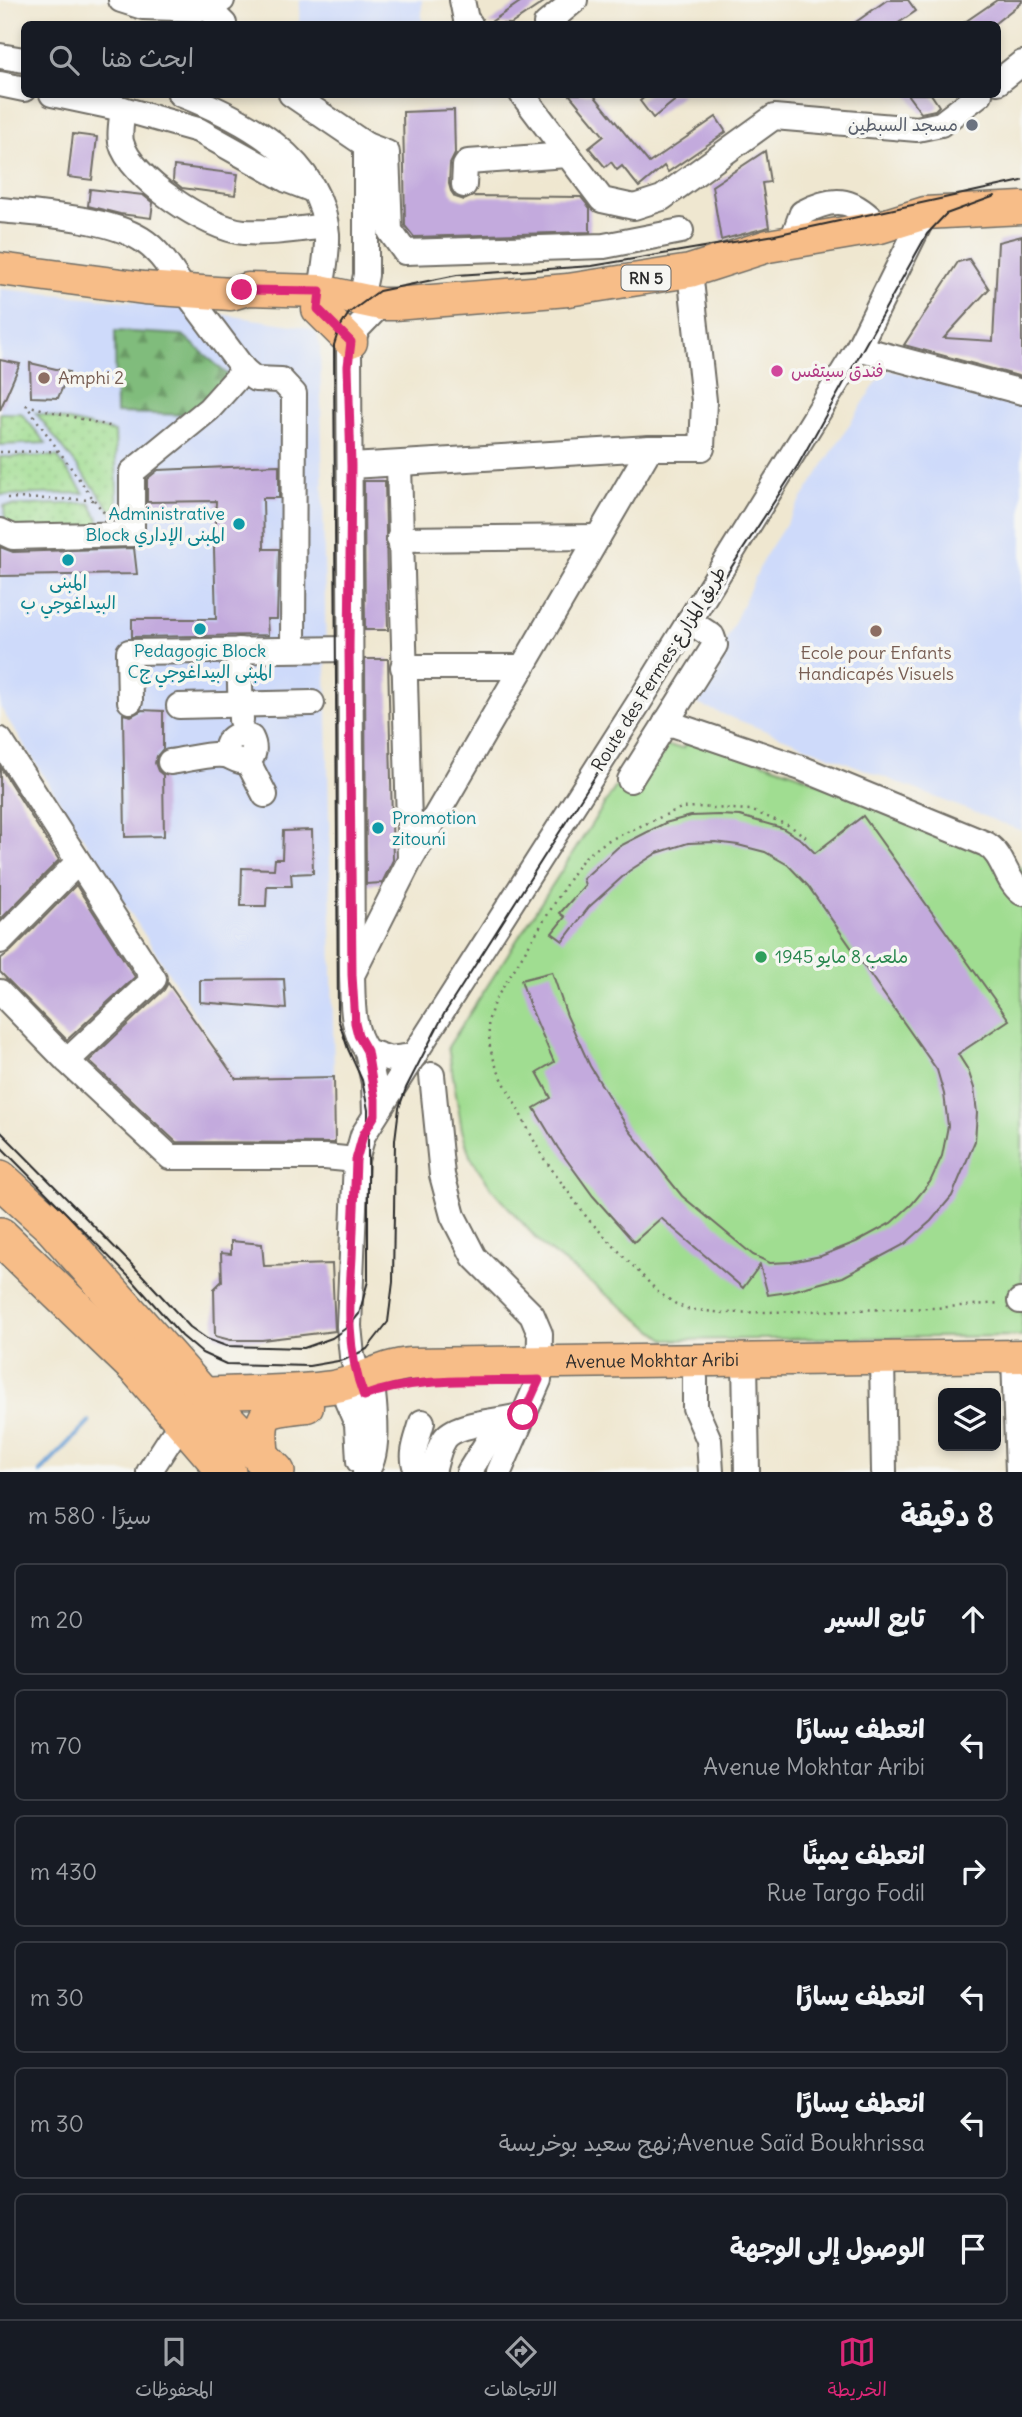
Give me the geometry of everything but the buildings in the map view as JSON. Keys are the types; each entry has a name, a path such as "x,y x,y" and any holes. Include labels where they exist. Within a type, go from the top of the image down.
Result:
{"highway":[{"path":"0,1179 52,1226 191,1407 227,1472"},
{"path":"0,1236 138,1369 269,1464"}],"main road":[{"name":"RN 5","path":"0,269 109,284 231,294 252,302 371,301 568,290 690,271 768,246 880,227 925,214 1022,208"},
{"path":"319,300 351,342"},
{"name":"Avenue Mokhtar Aribi","path":"269,1464 260,1426 271,1411 360,1392 399,1365 695,1379 744,1370"},
{"name":"Avenue Mokhtar Aribi","path":"539,1372 1018,1366"},
{"name":"Avenue Mokhtar Aribi","path":"191,1407 264,1392 331,1387 360,1392"}],"street":[{"path":"121,0 143,7 218,11"},
{"path":"550,21 575,0"},
{"path":"0,56 21,60"},
{"path":"1001,80 1022,64"},
{"path":"0,84 21,88"},
{"path":"71,98 198,130 278,176 313,190"},
{"path":"190,98 253,130 287,155 295,162 313,190 326,226 327,250 319,300"},
{"path":"297,98 366,145 387,153 390,231 405,252 604,246 681,231"},
{"path":"525,98 602,200 634,207 662,198 774,117 917,129 941,124 975,98"},
{"path":"198,130 214,108"},
{"path":"123,109 121,141 126,154 159,188 195,215 218,226 243,232 326,226"},
{"path":"366,145 366,275 371,301 351,342 348,366 351,466 349,649 352,975 355,1023 367,1051 374,1083 375,1115"},
{"path":"464,185 465,166 468,162 567,155"},
{"path":"0,210 66,216 127,232 155,249 244,370 255,379 281,380 294,394 293,649"},
{"name":"Route des Fermes;طريق المزارع","path":"365,1472 359,1463 357,1423 360,1392 349,1326 356,1160 363,1135 689,621 858,348 925,214"},
{"path":"351,466 650,448 702,448 704,401 690,271"},
{"path":"858,348 1022,392"},
{"path":"0,531 13,537 132,534 132,472 209,409 244,370"},
{"path":"352,975 410,860 650,448"},
{"path":"399,465 410,860"},
{"path":"399,539 598,537"},
{"path":"630,780 715,645 712,636 689,621"},
{"path":"130,701 129,652 349,649"},
{"path":"239,650 239,750 265,796"},
{"path":"403,667 523,667"},
{"path":"179,706 312,703"},
{"path":"666,722 801,768 986,844 999,854 1010,881 1022,893"},
{"path":"170,762 239,750"},
{"path":"3,751 154,979 67,1061"},
{"path":"0,942 79,862"},
{"path":"0,992 67,1061 170,1157 325,1157 356,1160"},
{"path":"367,1051 390,1059 414,1056"},
{"path":"432,1075 442,1175 453,1216 474,1257 536,1320 540,1334 539,1372 511,1418 469,1472"},
{"path":"1018,1366 1018,1472"},
{"path":"882,1369 884,1472"},
{"path":"744,1370 747,1472"},
{"path":"695,1379 696,1412 708,1434 711,1449 710,1472"},
{"path":"149,1472 191,1407"},
{"path":"433,1472 444,1440 451,1432 462,1427 511,1418"},
{"path":"499,1472 511,1418"},
{"path":"418,1472 413,1455 422,1422"},
{"path":"708,1434 746,1435"}],"path":[{"path":"106,517 26,405 113,427"},
{"path":"0,452 60,451"},
{"path":"7,498 94,500"},
{"path":"806,837 750,810 689,807 629,830 594,849 575,870 495,1002 488,1022 488,1034 497,1069 542,1156 588,1219 659,1293 687,1309 724,1313 934,1308 1021,1301"}],"shaded area":[{"path":"300,0 422,0 422,21 299,21"},
{"path":"0,289 149,303 305,327 316,332 320,346 334,1077 236,1079 0,707"},
{"name":"Ecole pour Enfants Handicapés Visuels","path":"885,369 1022,405 1022,831 697,704 764,558"}],"green space":[{"path":"115,331 183,335 229,376 192,415 116,413"},
{"path":"0,413 21,413 46,443 0,445"},
{"path":"36,413 115,432 118,519"},
{"path":"57,456 84,493 0,495 0,457"},
{"path":"90,503 103,528 6,528 4,506"},
{"name":"ملعب 8 مايو 1945","path":"689,737 798,774 1022,868 1022,1336 666,1340 544,1247 492,1189 470,1156 462,1130 448,1047 624,774 649,773 665,746 683,748"}],"waterway":[{"path":"40,1472 89,1422"}],"tram line":[{"path":"0,1131 190,1327 207,1339 226,1346 304,1348 332,1338 349,1326 359,1314 368,1281 368,1110 362,1080 338,1019 334,345 339,329 349,313 379,291 457,275 592,266 775,235 1022,181"},
{"path":"0,1146 134,1282 182,1336 202,1353 226,1364 309,1366 344,1360 367,1349 388,1322 393,1282 395,1140 399,1108 406,1088 444,1014 798,465 927,234 946,214 995,196"}],"place":[{"name":"مسجد السبطين","path":"972,125"},
{"name":"فندق سيتفس","path":"777,371"},
{"name":"Amphi 2","path":"44,378"},
{"name":"Administrative Block المبنى الإداري","path":"239,524"},
{"name":"المبنى البيداغوجي ب","path":"68,560"},
{"name":"Pedagogic Block Cالمبنى البيداغوجي ج","path":"200,629"},
{"name":"Ecole pour Enfants Handicapés Visuels","path":"876,631"},
{"name":"Promotion zitouni","path":"378,828"},
{"name":"ملعب 8 مايو 1945","path":"761,957"}],"route":[{"path":"242,290 320,291 318,309 351,342 348,366 351,466 349,649 352,975 355,1023 367,1051 375,1099 375,1115 363,1135 356,1160 349,1305 352,1356 364,1396 392,1387 415,1384 539,1380 523,1415"}]}
